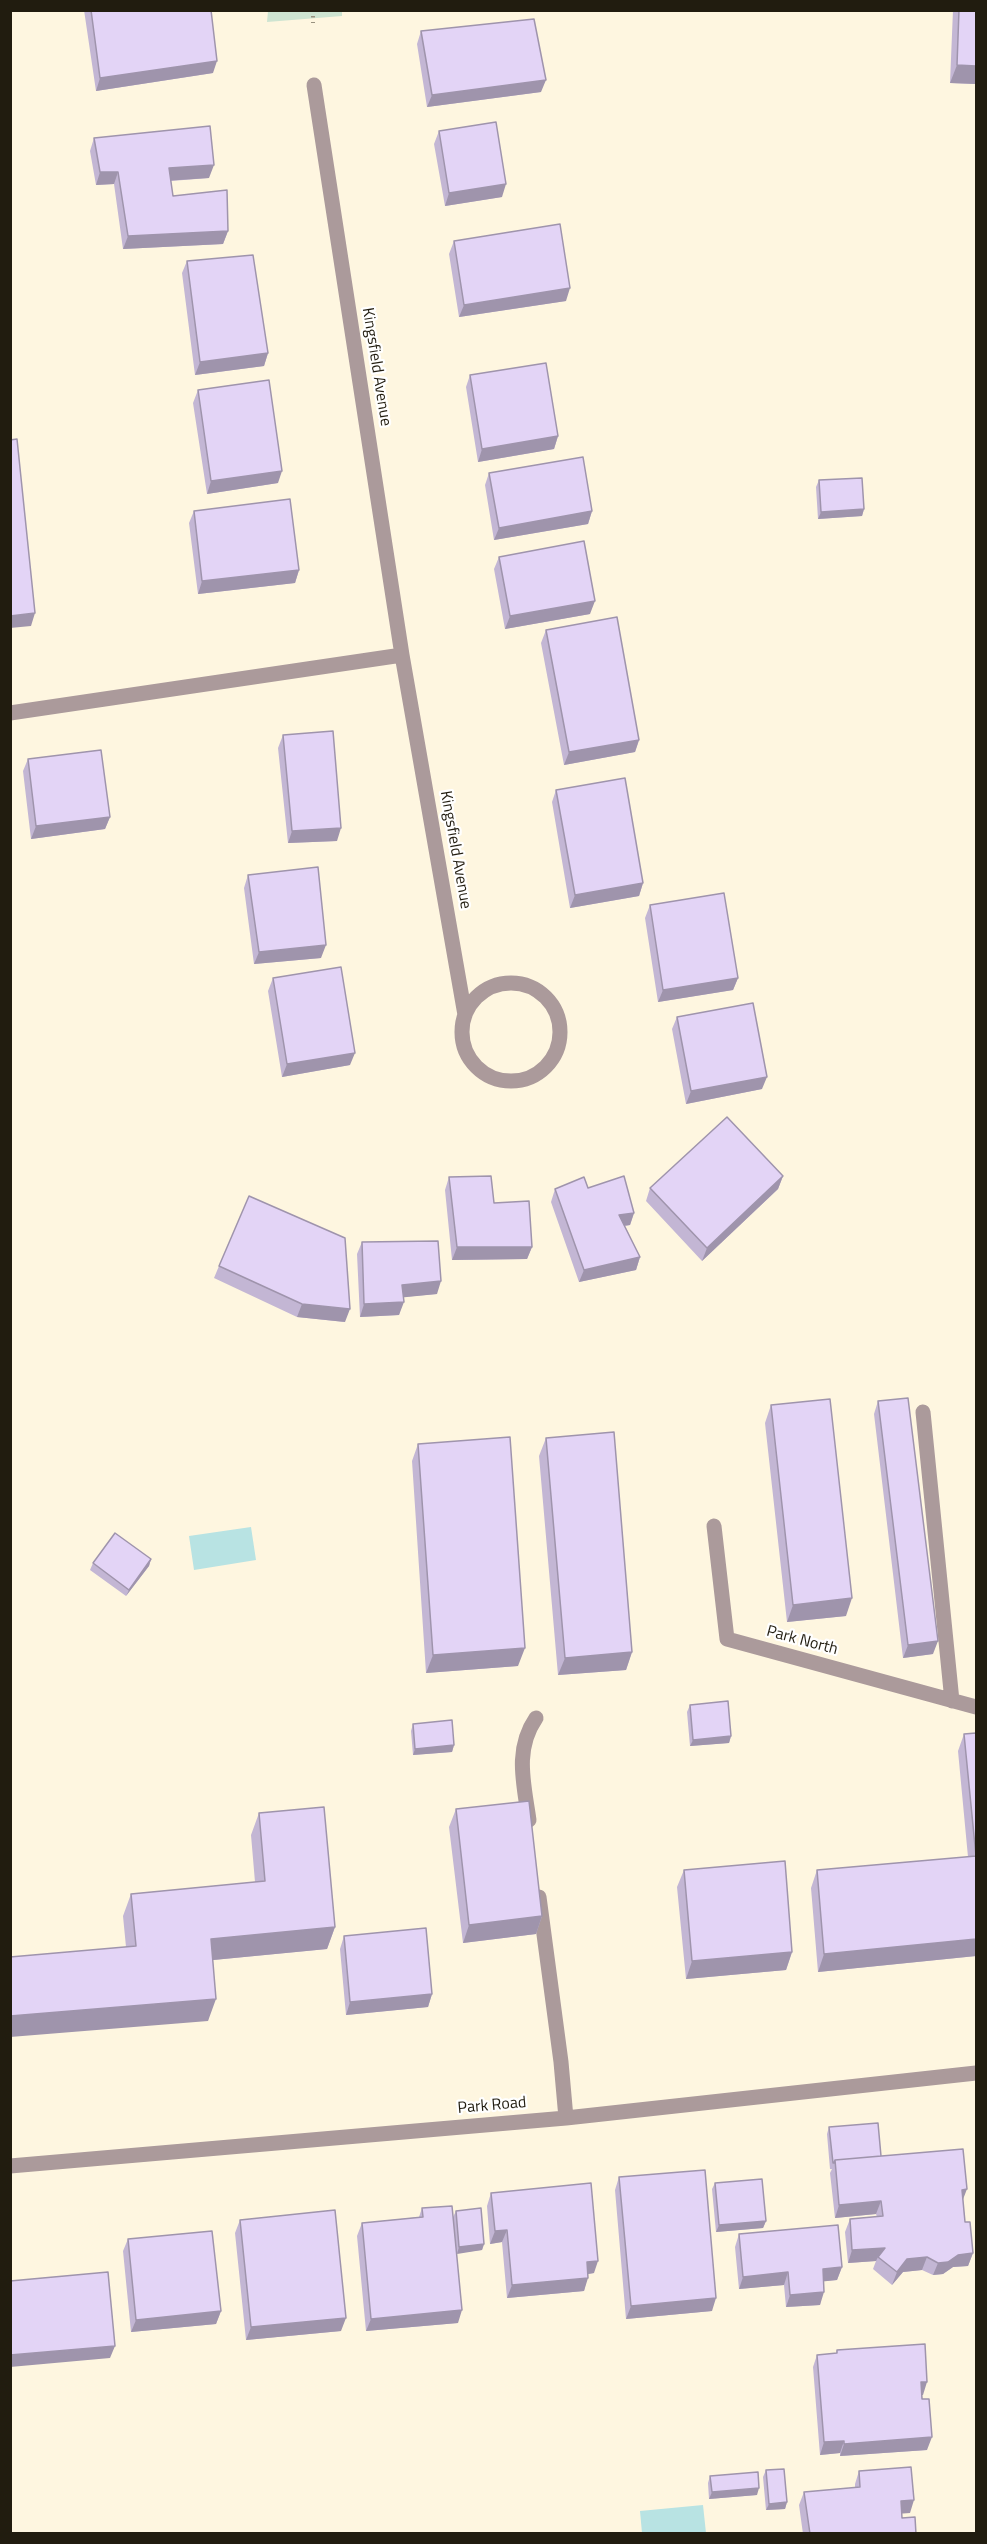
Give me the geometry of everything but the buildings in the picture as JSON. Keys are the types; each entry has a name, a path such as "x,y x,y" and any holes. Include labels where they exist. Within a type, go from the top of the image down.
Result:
{"street":[{"name":"Kingsfield Avenue","path":"314,85 402,655 465,1015 462,1031 465,1048 472,1063 484,1074 499,1080 516,1081 532,1077 546,1068 556,1054 560,1039 560,1023 555,1009 545,996 531,987 517,983 486,990 474,1001 465,1015"},
{"path":"10,712 402,655"},
{"path":"923,1412 952,1701"},
{"name":"Park North","path":"714,1526 727,1639 976,1707"},
{"path":"530,1831 521,1762 523,1743 536,1718"},
{"path":"536,1877 561,2062 566,2118"},
{"name":"Park Road","path":"10,2166 566,2118 976,2073"}],"path":[{"path":"313,10 313,23"}],"green space":[{"path":"268,11 342,11 342,16 267,22"}],"water":[{"path":"251,1527 256,1560 194,1570 189,1536"},
{"path":"703,2505 706,2533 642,2533 640,2511"}]}
